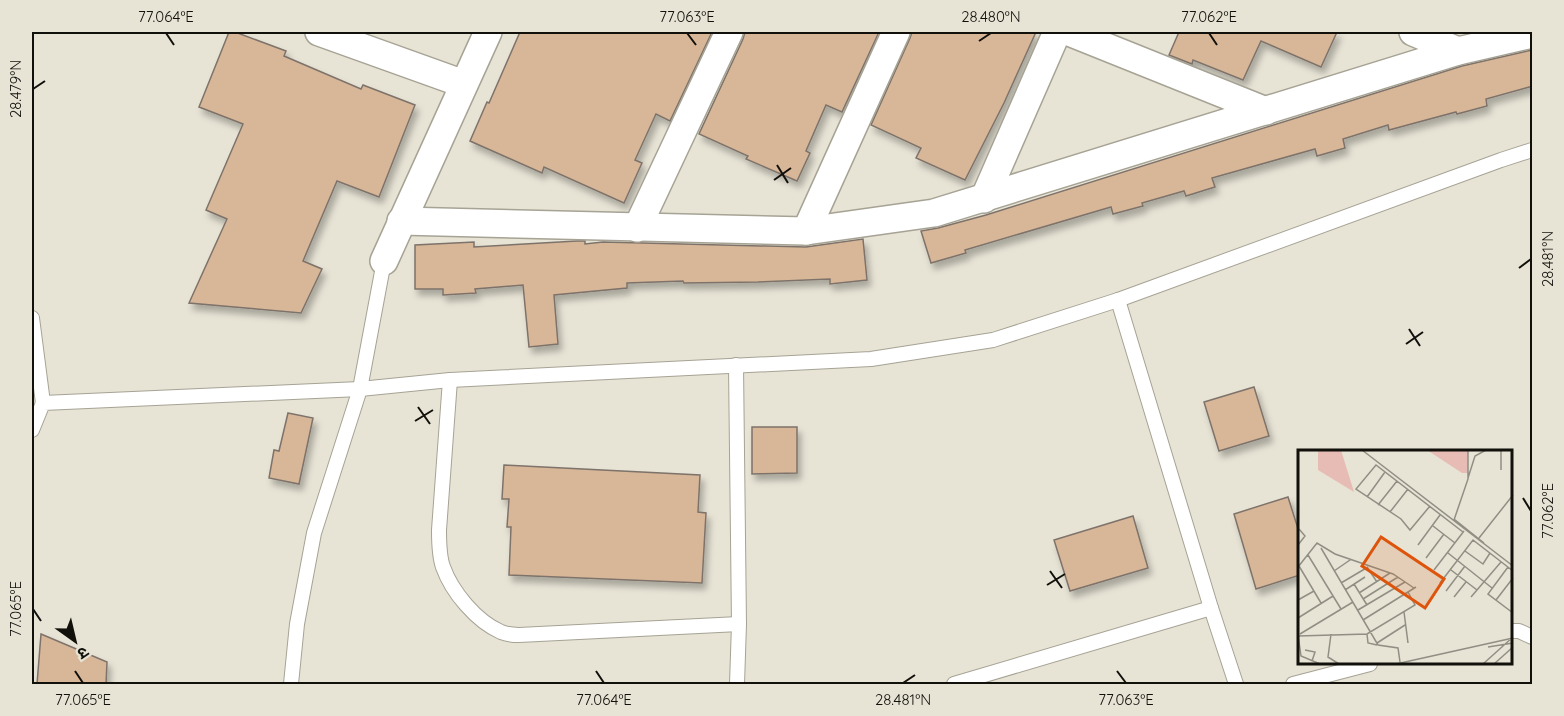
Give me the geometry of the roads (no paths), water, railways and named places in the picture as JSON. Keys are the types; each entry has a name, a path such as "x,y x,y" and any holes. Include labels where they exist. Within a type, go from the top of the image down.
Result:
{"street":[{"path":"319,32 464,84"},
{"path":"384,261 488,32"},
{"path":"638,228 729,32"},
{"path":"806,231 896,32"},
{"path":"984,199 1057,32"},
{"path":"1069,32 1266,111"},
{"path":"1413,32 1451,43"},
{"path":"401,221 806,231 934,213 1266,111 1451,43 1533,33"}],"lane":[{"path":"43,403 360,389 450,380 871,359 993,340 1118,300 1533,150"},
{"path":"291,684 297,624 314,533 360,389 384,261"},
{"path":"1118,300 1236,684"},
{"path":"32,318 43,403 32,430"},
{"path":"736,365 739,624 737,684"},
{"path":"450,380 439,530 440,551 442,565 456,592 471,610 502,633 519,635 739,624"},
{"path":"954,684 1211,608"},
{"path":"1513,631 1533,637"},
{"path":"1293,684 1363,665"}]}
